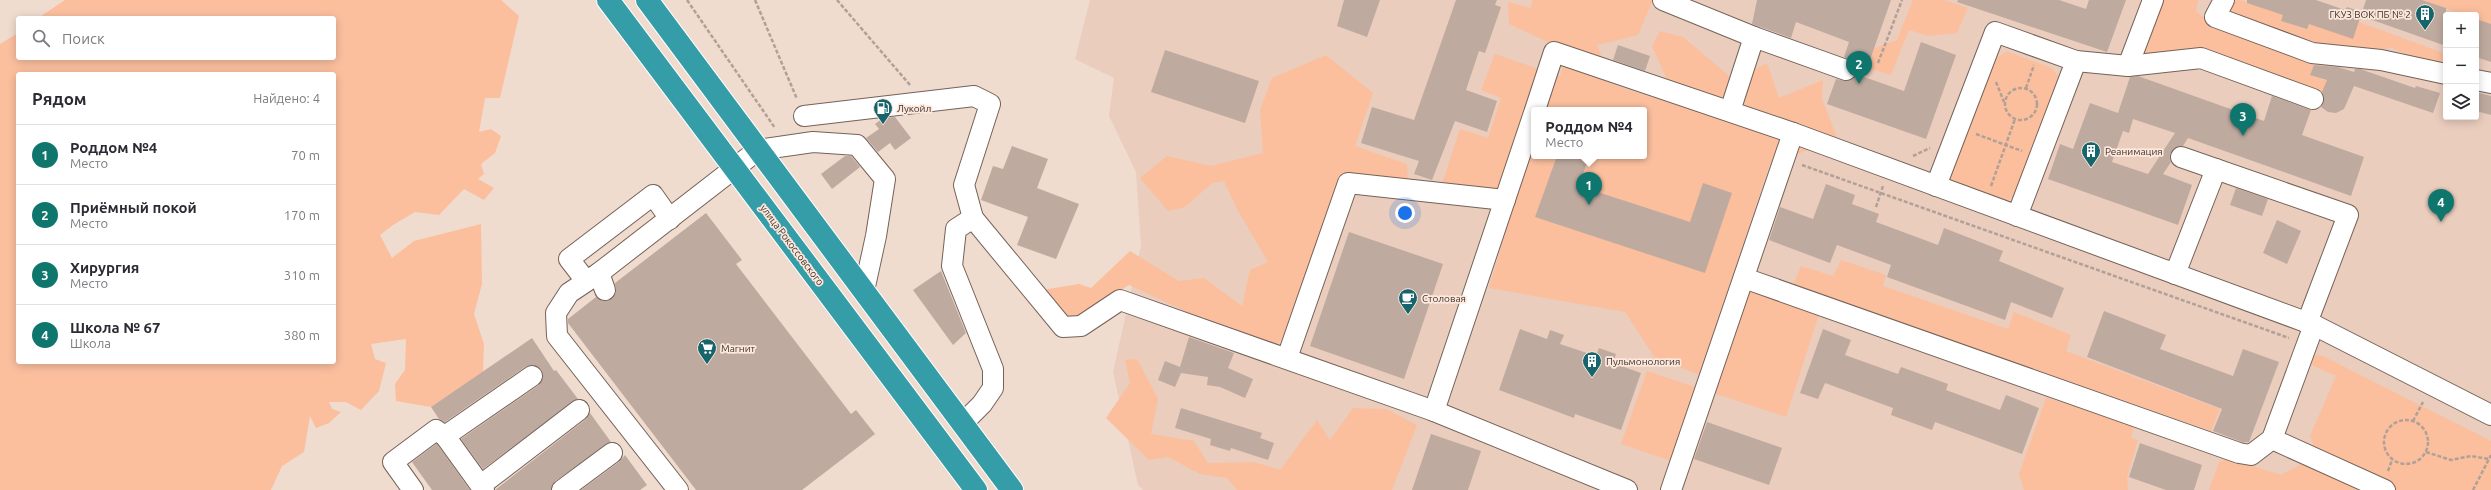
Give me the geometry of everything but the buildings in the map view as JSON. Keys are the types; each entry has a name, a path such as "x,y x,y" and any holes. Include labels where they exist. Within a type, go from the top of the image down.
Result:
{"highway":[{"name":"улица Рокоссовского","path":"608,0 976,490"},
{"path":"647,0 1012,490"}],"lane":[{"path":"1663,0 1754,37 1846,70"},
{"path":"2128,66 2153,0"},
{"path":"2224,0 2215,17 2312,53 2381,60 2443,73"},
{"path":"1936,186 1995,32 2076,61 2128,66 2201,58 2313,99"},
{"path":"1730,111 1754,37"},
{"path":"1535,107 1554,52 1793,133 2310,324 2491,415"},
{"path":"2017,216 2076,61"},
{"path":"2479,81 2491,83"},
{"path":"804,116 974,96 990,104 964,185 973,218 1063,327 1081,326 1120,300 1434,411 1627,490"},
{"path":"1434,411 1531,120"},
{"path":"1671,490 1793,133"},
{"path":"678,490 558,336 556,313 569,293 597,281 621,267 670,219 758,150 788,147 813,142 857,145 884,179 876,236 864,291"},
{"path":"1744,278 2239,453 2251,455 2272,439 2307,344 2310,324 2348,215 2181,157"},
{"path":"2175,274 2216,169"},
{"path":"1287,358 1348,183 1505,200"},
{"path":"597,281 569,259 653,195 670,219"},
{"path":"962,424 982,404 993,388 993,369 952,266 956,228 973,218"},
{"path":"445,436 532,376"},
{"path":"404,486 393,462 436,430 445,436 482,488 579,410"},
{"path":"2272,439 2385,490"},
{"path":"562,490 612,452"}],"path":[{"path":"687,0 788,147"},
{"path":"755,0 804,116"},
{"path":"837,0 924,102"},
{"path":"1878,63 1902,0"},
{"path":"2026,88 2040,48"},
{"path":"2015,88 2026,88 2034,94 2036,106 2031,118 2022,121 2015,119 2007,113 2004,102 2007,95 2015,88"},
{"path":"1985,204 2015,119"},
{"path":"1784,158 2307,344"},
{"path":"2416,399 2430,406"},
{"path":"2413,421 2423,402"},
{"path":"2403,420 2413,421 2423,428 2428,440 2426,452 2417,462 2404,465 2392,460 2386,452 2383,442 2390,428 2403,420"},
{"path":"2426,452 2451,460 2471,456 2489,459"},
{"path":"2473,490 2491,454"}],"shaded area":[{"path":"65,0 501,0 519,16 500,98 485,98 479,132 491,129 501,136 495,153 481,164 484,174 478,179 494,188 484,200 464,189 439,215 415,212 393,225 380,235 392,258 414,241 481,224 482,284 474,314 484,344 483,372 431,407 396,401 395,384 405,370 406,339 371,344 375,359 386,363 379,391 361,410 346,402 329,402 332,409 341,412 329,423 316,428 310,416 304,452 282,466 271,490 0,490 0,44 16,34 16,60 336,60 336,16 41,16"},
{"path":"1090,0 2491,0 2491,490 1143,490 1138,485 1113,372 1141,246 1136,172 1109,116 1114,78 1075,59"},
{"path":"1533,0 1653,0 1638,35 1597,45 1612,84 1654,98 1668,82 1652,46 1660,31 1683,37 1734,80 1767,63 1779,98 1823,80 1822,98 1837,138 1769,166 1700,375 1655,358 1625,312 1489,288 1517,193 1442,184 1460,129 1488,138 1501,98 1481,90 1495,54 1560,76 1567,51 1509,24 1508,2 1530,8"},
{"path":"1913,0 1945,0 1968,8 1957,33 1929,36 1909,30 1891,75 1859,65 1864,52 1897,40"},
{"path":"2157,0 2198,0 2196,11 2213,25 2233,0 2240,0 2283,15 2281,21 2307,29 2309,24 2359,22 2443,53 2443,58 2436,68 2392,48 2315,60 2311,75 2339,85 2328,86 2322,92 2319,99 2272,75 2137,59"},
{"path":"2422,0 2491,0 2491,24 2479,20 2479,12 2456,12"},
{"path":"2006,51 2052,68 2062,82 2023,191 2005,202 1948,180 1992,62"},
{"path":"1326,55 1373,93 1355,146 1407,164 1408,182 1343,172 1287,335 1262,356 1183,310 1129,285 1075,318 1066,317 1042,290 1079,284 1091,288 1130,251 1179,281 1204,278 1242,306 1250,270 1268,262 1237,209 1224,181 1212,183 1185,207 1168,211 1140,178 1167,156 1211,166 1263,153 1260,110 1272,78"},
{"path":"1841,260 1886,275 1883,286 2008,329 2014,312 2071,335 2066,351 2220,409 2211,431 1793,285 1801,266 1833,276"},
{"path":"1751,288 1820,311 1786,417 1713,393"},
{"path":"2314,355 2323,356 2491,441 2491,490 2209,490 2219,462 2229,458 2281,475 2306,461 2315,450 2310,436 2336,376 2309,364"},
{"path":"1137,359 1158,399 1151,434 1194,441 1208,463 1254,462 1280,470 1317,420 1330,440 1353,408 1386,409 1417,425 1392,490 1237,490 1227,478 1200,474 1168,457 1149,460 1106,418 1130,383 1125,360"},
{"path":"1647,371 1698,388 1671,461 1621,444"},
{"path":"2046,398 2135,423 2131,438 2138,440 2127,477 2128,490 2024,490 2019,474"}],"place":[{"name":"ГКУЗ ВОК ПБ № 2","path":"2425,31"},
{"name":"Приёмный покой","path":"1859,84"},
{"name":"Лукойл","path":"883,125"},
{"name":"Хирургия","path":"2243,136"},
{"name":"Реанимация","path":"2091,168"},
{"name":"Роддом №4","path":"1589,205"},
{"name":"Школа № 67","path":"2441,222"},
{"name":"Столовая","path":"1408,315"},
{"name":"Магнит","path":"707,365"},
{"name":"Пульмонология","path":"1592,378"}]}
